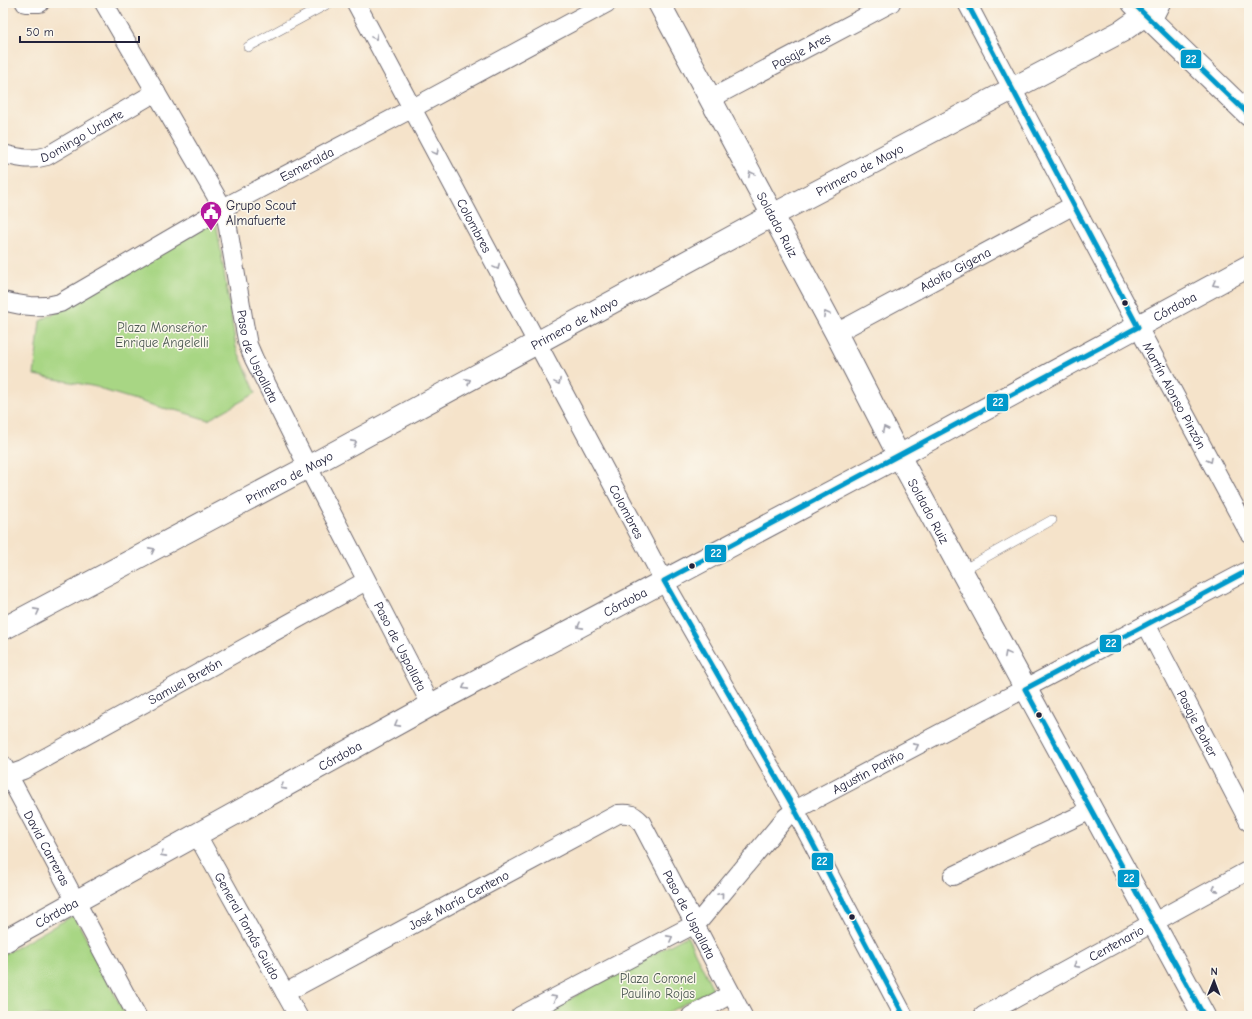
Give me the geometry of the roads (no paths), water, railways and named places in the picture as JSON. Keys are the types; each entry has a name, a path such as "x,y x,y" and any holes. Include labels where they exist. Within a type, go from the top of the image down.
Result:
{"main road":[{"name":"Soldado Ruiz","path":"659,3 836,333 899,456 1152,924 1204,1016"},
{"name":"Primero de Mayo","path":"3,629 308,467 773,215 1122,31 1148,10"},
{"path":"1148,10 1247,111"},
{"name":"Córdoba","path":"3,942 431,705 899,456 1249,266"}],"street":[{"path":"25,3 40,3"},
{"name":"Paso de Uspallata","path":"104,3 223,208 227,222 248,345 308,467 431,705"},
{"name":"Colombres","path":"356,3 664,581 795,810 904,1016"},
{"name":"Esmeralda","path":"3,301 22,306 36,307 60,303 223,208 413,108 607,3"},
{"name":"Pasaje Ares","path":"710,99 891,3"},
{"name":"Martín Alonso Pinzón","path":"967,3 1138,327 1249,533"},
{"name":"Domingo Uriarte","path":"3,154 35,160 47,156 156,92"},
{"name":"Adolfo Gigena","path":"836,333 1074,205"},
{"name":"Agustin Patiño","path":"520,1016 702,919 786,817 795,810 1249,570"},
{"name":"Samuel Bretón","path":"5,773 23,770 366,581"},
{"name":"Pasaje Boher","path":"1146,624 1249,822"},
{"name":"David Carreras","path":"5,773 76,901 137,1016"},
{"path":"953,876 1091,810"},
{"name":"José María Centeno","path":"285,993 618,814 625,813 634,815"},
{"name":"Paso de Uspallata","path":"634,815 641,822 743,1016"},
{"name":"General Tomás Guido","path":"197,835 298,1016"},
{"name":"Centenario","path":"983,1016 1249,870"},
{"path":"690,1016 731,994"}],"lane":[{"path":"248,47 329,3"},
{"path":"961,570 1052,520"}],"place":[{"name":"Grupo Scout Almafuerte","path":"211,232"}],"park label":[{"name":"Plaza Monseñor Enrique Angelelli","path":"162,334"},
{"name":"Plaza Coronel Paulino Rojas","path":"658,986"}]}
